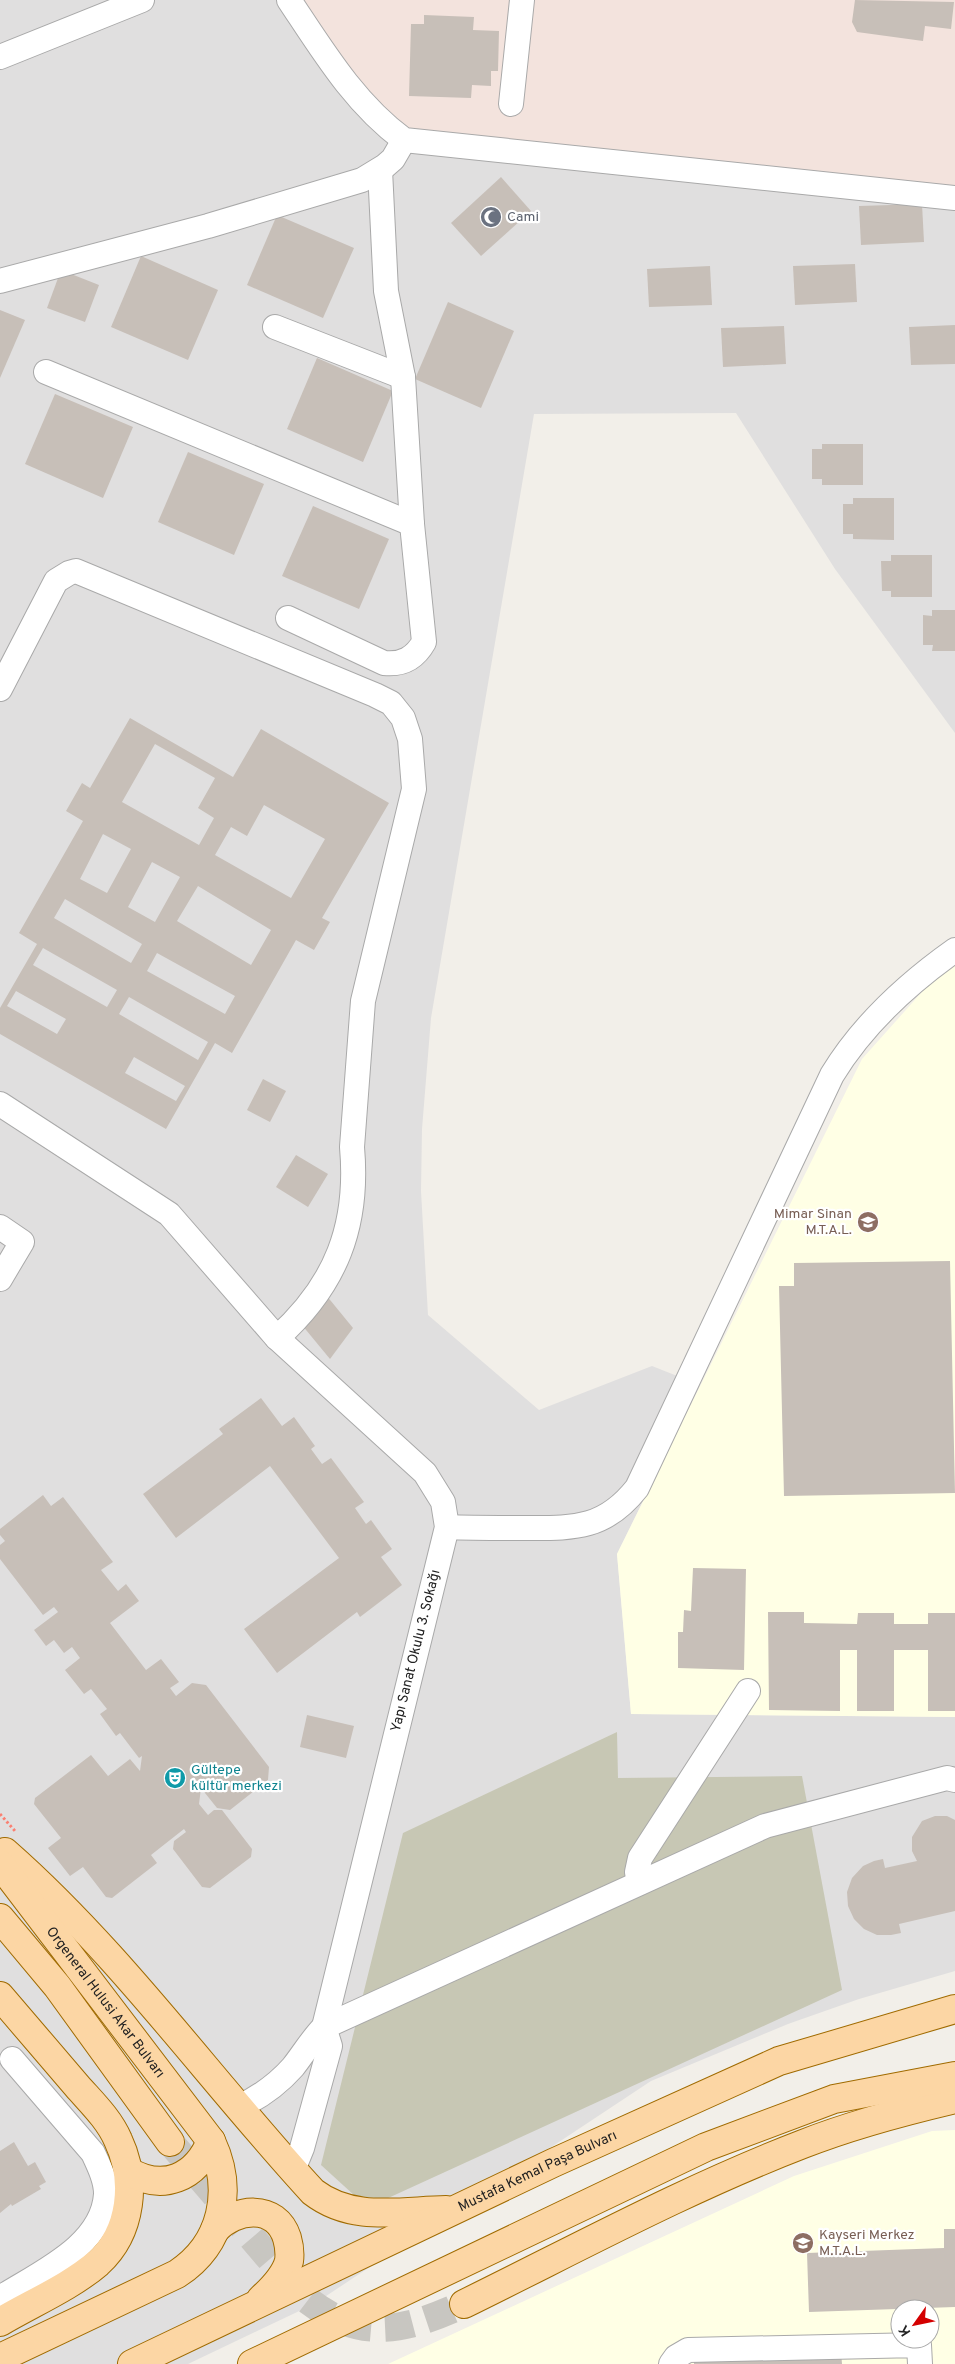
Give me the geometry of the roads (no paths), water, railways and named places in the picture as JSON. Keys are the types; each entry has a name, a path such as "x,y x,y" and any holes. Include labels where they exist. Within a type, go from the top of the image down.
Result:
{"main road":[{"path":"0,1847 46,1888 103,1948 293,2170 323,2199 347,2210 362,2212 455,2210"},
{"name":"Orgeneral Hulusi Akar Bulvarı","path":"0,1864 211,2141 222,2169 224,2185 223,2200 214,2230 200,2256 177,2274 0,2358"},
{"name":"Orgeneral Hulusi Akar Bulvarı","path":"0,1918 57,1986 170,2142"},
{"path":"0,1996 109,2123 118,2138 128,2171 129,2188 125,2220 109,2251 98,2263 62,2287 0,2322"},
{"name":"Mustafa Kemal Paşa Bulvarı","path":"132,2364 562,2158 779,2061 955,2009"},
{"path":"252,2364 706,2147 834,2099 955,2076"},
{"path":"464,2304 715,2180 804,2143 917,2108 955,2099"},
{"path":"128,2171 150,2180 173,2179 193,2169 204,2156 211,2141"},
{"path":"214,2230 229,2218 248,2212 256,2212 272,2218 285,2232 289,2250 286,2268 269,2292 255,2306"}],"street":[{"path":"0,57 142,0"},
{"path":"289,0 326,58 349,87 384,125 404,140 955,198"},
{"path":"511,104 522,0"},
{"path":"0,281 208,226 362,180 380,170 393,159 404,140"},
{"path":"288,618 384,663 401,663 415,655 424,642 412,524 403,376 386,291 380,170"},
{"path":"275,327 403,376"},
{"path":"46,372 412,524"},
{"path":"0,689 56,581 69,572 76,571 376,695 390,703 403,718 410,739 414,789 363,1001 352,1147 354,1185 351,1215 346,1237 326,1281 296,1321 277,1338"},
{"path":"447,1527 572,1528 596,1522 619,1508 628,1499 637,1488 832,1075 858,1037 874,1018 955,950"},
{"name":"Yapı Sanat Okulu 3. Sokağı","path":"0,1104 169,1214 277,1338 425,1472 443,1502 447,1527 324,2026 281,2079 262,2095 239,2107"},
{"path":"0,1227 22,1242 0,1279"},
{"path":"638,1884 637,1872 640,1858 748,1691"},
{"path":"324,2026 765,1826 947,1778 955,1780"},
{"name":"Yapı Sanat Okulu 3. Sokağı","path":"293,2170 302,2148 330,2046 324,2026"},
{"path":"0,2298 80,2246 94,2231 102,2213 106,2193 102,2172 94,2153 6,2064 36,2038"},
{"path":"289,2364 317,2333"},
{"path":"671,2364 676,2357 688,2350 919,2345 920,2364"}],"tunnel":[{"path":"170,2142 301,2295 321,2310 341,2320 361,2326 380,2328 420,2321 464,2304"}],"place":[{"name":"Cami","path":"491,217"},
{"name":"Mimar Sinan M.T.A.L.","path":"868,1222"},
{"name":"Gültepe kültür merkezi","path":"175,1778"},
{"name":"Kayseri Merkez M.T.A.L.","path":"803,2243"}]}
